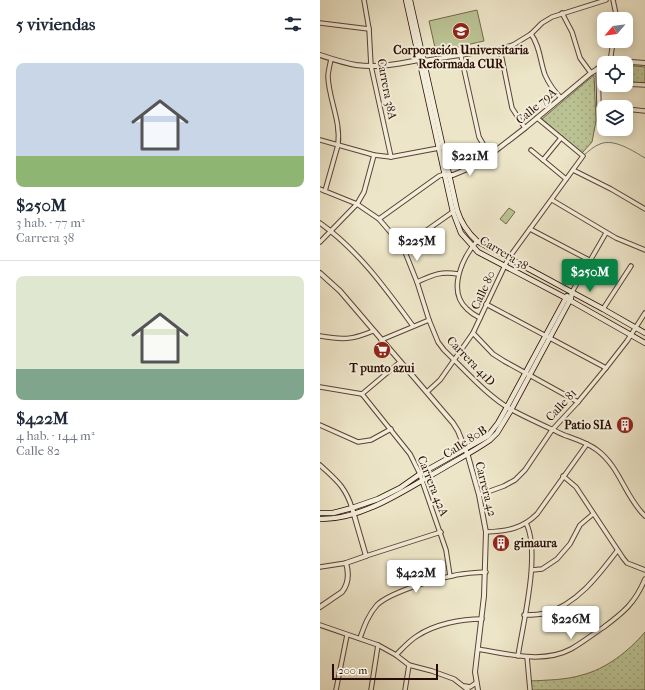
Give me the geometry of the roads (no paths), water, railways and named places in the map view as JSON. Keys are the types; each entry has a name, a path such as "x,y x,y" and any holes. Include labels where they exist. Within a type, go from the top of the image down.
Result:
{"main road":[{"name":"Carrera 38","path":"406,0 447,175 452,212 462,234 478,252 568,299 645,343"},
{"name":"Carrera 38","path":"410,0 439,148 457,210 466,230 477,241 508,259 572,292 645,333"},
{"name":"Calle 80B","path":"320,519 353,513 380,504 467,454 493,437 509,408 525,373 572,292"},
{"name":"Calle 80B","path":"320,513 333,513 378,499 400,488 420,474 491,433 530,376 547,337"}],"street":[{"name":"Carrera 38A","path":"364,0 369,28 371,66 391,157"},
{"path":"320,55 356,65 371,66 461,56 500,49 513,45 531,34 542,23 562,13 606,0"},
{"path":"614,0 615,12"},
{"path":"562,13 572,32 580,58 591,73"},
{"path":"320,23 369,28"},
{"path":"531,34 538,47 548,82 561,98"},
{"path":"500,49 512,108 525,128"},
{"path":"461,56 479,137 490,156"},
{"path":"325,191 338,145 339,128 328,76 331,59"},
{"path":"633,62 645,63"},
{"name":"Calle 79A","path":"379,220 438,176 447,175 477,165 490,156 597,69"},
{"path":"633,84 645,85"},
{"path":"633,110 645,111"},
{"path":"537,118 561,138 543,160"},
{"name":"Calle 80","path":"427,392 440,380 473,333 508,259 583,156 561,138"},
{"path":"320,140 391,157 439,148"},
{"path":"531,150 566,179"},
{"path":"320,242 332,232 357,204 364,192 374,154"},
{"path":"573,170 611,189 645,210"},
{"name":"Carrera 41D","path":"320,189 357,204 379,220 403,247 417,282 429,320 438,342 444,350 495,399 509,408 552,430 596,449 611,464 638,510 645,516"},
{"path":"552,200 606,233 645,250"},
{"path":"403,247 457,210"},
{"path":"320,223 332,232 372,272 413,326"},
{"path":"530,229 590,261"},
{"name":"Calle 80B","path":"572,292 606,233"},
{"path":"477,241 472,246 458,274 457,286 459,297 466,309 480,318"},
{"path":"603,309 631,266"},
{"path":"417,282 439,273 446,272 458,274"},
{"name":"Carrera 42","path":"320,273 340,291 453,423 465,448 479,495 486,532 486,572 475,672 478,690"},
{"path":"486,304 606,368"},
{"name":"Calle 81","path":"479,495 504,486 515,480 525,470 552,430 578,402 606,368 645,312"},
{"path":"381,340 429,320"},
{"path":"320,336 339,339 352,338 373,331"},
{"path":"473,333 493,354 578,402"},
{"path":"320,387 362,394 400,362"},
{"name":"Carrera 42A","path":"362,394 410,454 423,480 446,550 450,576"},
{"path":"320,425 358,442 371,440 391,429"},
{"path":"486,532 510,530 526,523 537,514 587,444"},
{"path":"320,465 339,482 348,496 366,556"},
{"path":"563,476 576,488 617,551 627,563 645,570"},
{"path":"532,570 542,569 557,560 570,544 580,525 593,514"},
{"path":"518,656 532,570 531,535 526,523"},
{"path":"320,566 346,563 440,532"},
{"path":"524,615 545,613 568,602 586,588 598,576 617,551"},
{"path":"320,607 344,589 348,575 346,563"},
{"path":"360,638 367,620 378,605 392,596 410,588 450,576 486,572"},
{"path":"478,649 527,657 552,655 571,649 625,611 635,600 645,580"},
{"path":"396,655 410,641 428,630 466,619 482,619"},
{"path":"320,625 378,645 396,655 409,665 454,679 468,690"},
{"path":"336,690 348,635"},
{"path":"371,690 378,645"},
{"path":"527,657 530,690"},
{"path":"405,690 409,665"},
{"path":"462,685 468,688 476,683"}],"waterway":[{"path":"584,155 598,145 611,143 623,146 645,158"}],"place":[{"name":"Corporación Universitaria Reformada CUR","path":"461,31"},
{"name":"T punto azui","path":"382,350"},
{"name":"Patio SIA","path":"625,425"},
{"name":"gimaura","path":"501,543"}]}
